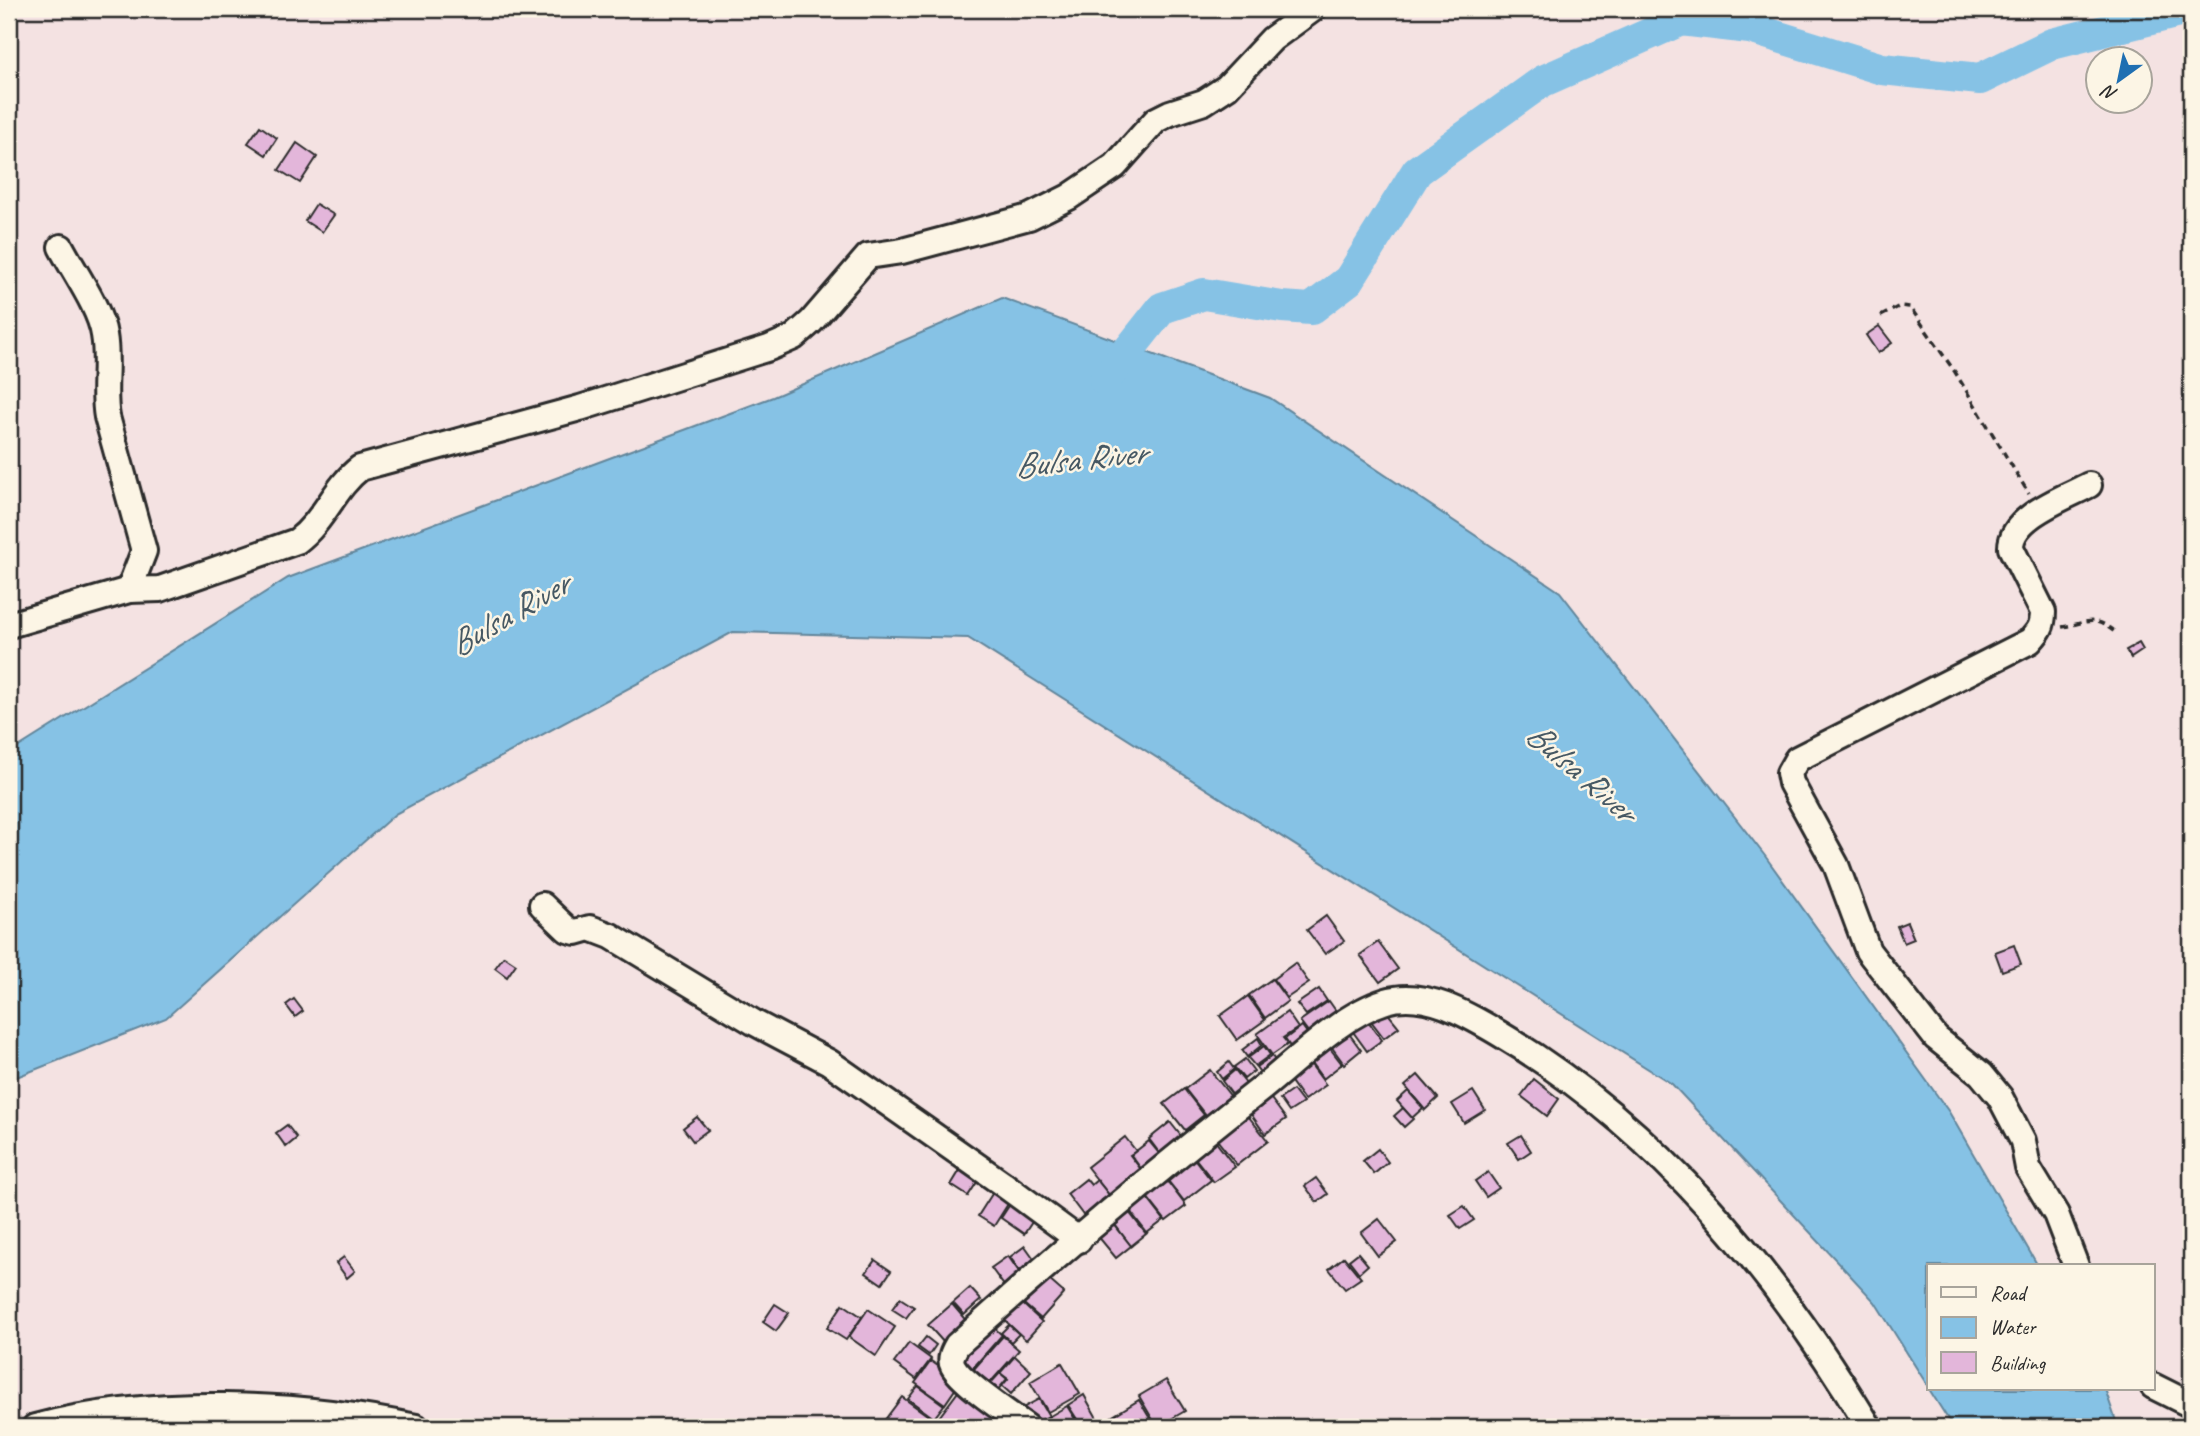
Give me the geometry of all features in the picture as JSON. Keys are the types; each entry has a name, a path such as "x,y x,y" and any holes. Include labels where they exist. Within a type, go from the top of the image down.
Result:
{"street":[{"path":"9,625 129,590 160,589 297,541 310,531 348,478 360,468 580,408 769,348 794,337 811,322 868,256 902,251 1029,217 1093,183 1115,166 1156,120 1204,102 1227,87 1272,39 1313,9"},
{"path":"61,247 104,332 104,402 144,551 129,590"},
{"path":"2075,1264 2056,1214 2028,1168 2022,1141 2000,1097 1981,1074 1936,1038 1868,951 1836,865 1799,801 1789,773 1797,759 2030,641 2040,630 2043,612 2011,548 2011,540 2018,525 2089,485"},
{"path":"542,905 568,930 576,932 590,928 611,936 755,1023 829,1062 1079,1240"},
{"path":"1027,1427 965,1379 953,1366 951,1356 957,1345 1028,1280 1204,1134 1345,1022 1387,1001 1407,998 1440,1004 1485,1025 1530,1052 1600,1103 1677,1173 1713,1210 1784,1296 1869,1427"},
{"path":"2154,1386 2191,1405"},
{"path":"34,1427 113,1412 222,1406 299,1410 372,1418 416,1427"}],"path":[{"path":"1881,316 1900,306 1910,307 1955,372 2039,511"},
{"path":"2043,622 2057,628 2084,621 2097,621 2116,633"}],"water":[{"name":"Bulsa River","path":"1002,298 1270,398 1560,592 1765,856 1949,1112 2037,1264 1927,1264 1927,1385 1875,1302 1672,1084 968,638 733,632 395,814 166,1018 9,1080 9,753 288,578 773,397"},
{"path":"1930,1390 2105,1390 2118,1427 1953,1427"}],"building":[{"path":"260,126 277,138 266,155 248,143"},
{"path":"297,143 317,157 300,183 279,170"},
{"path":"316,204 334,215 322,232 305,221"},
{"path":"1879,326 1892,343 1878,353 1866,335"},
{"path":"2139,643 2143,650 2131,658 2126,650"},
{"path":"1326,916 1344,941 1325,954 1307,930"},
{"path":"1907,922 1914,939 1904,943 1897,926"},
{"path":"1378,942 1398,969 1380,982 1360,955"},
{"path":"2014,945 2021,964 2002,971 1995,952"},
{"path":"504,956 516,964 507,977 495,968"},
{"path":"1295,963 1309,983 1287,998 1273,979"},
{"path":"1272,979 1288,1001 1265,1018 1249,995"},
{"path":"1319,989 1327,1001 1306,1015 1297,1004"},
{"path":"1248,996 1265,1020 1237,1040 1220,1016"},
{"path":"294,999 303,1011 295,1017 286,1005"},
{"path":"1329,1001 1343,1021 1315,1041 1300,1021"},
{"path":"1382,1006 1399,1027 1384,1038 1368,1017"},
{"path":"1287,1012 1298,1028 1283,1038 1288,1044 1272,1055 1257,1034"},
{"path":"1366,1018 1382,1040 1367,1051 1351,1029"},
{"path":"1302,1026 1315,1044 1297,1057 1285,1039"},
{"path":"1345,1028 1361,1050 1344,1064 1328,1042"},
{"path":"1258,1038 1262,1045 1247,1057 1242,1050"},
{"path":"1325,1042 1342,1064 1323,1079 1306,1056"},
{"path":"1264,1046 1270,1055 1255,1066 1248,1058"},
{"path":"1272,1056 1280,1068 1265,1079 1256,1067"},
{"path":"1306,1058 1326,1085 1304,1100 1285,1073"},
{"path":"1245,1059 1254,1071 1244,1079 1234,1067"},
{"path":"1229,1062 1234,1069 1222,1079 1217,1072"},
{"path":"1210,1070 1232,1098 1207,1117 1185,1089"},
{"path":"1235,1070 1251,1090 1237,1101 1222,1081"},
{"path":"1418,1075 1438,1098 1425,1110 1405,1086"},
{"path":"1534,1079 1559,1099 1547,1116 1521,1096"},
{"path":"1184,1089 1204,1115 1185,1130 1164,1104"},
{"path":"1293,1090 1303,1103 1289,1112 1280,1099"},
{"path":"1408,1091 1423,1108 1412,1118 1397,1101"},
{"path":"1473,1091 1485,1110 1464,1123 1452,1104"},
{"path":"1266,1092 1286,1119 1265,1134 1246,1107"},
{"path":"1241,1107 1268,1141 1237,1165 1210,1131"},
{"path":"1403,1108 1413,1119 1404,1127 1394,1116"},
{"path":"697,1117 708,1130 693,1141 683,1128"},
{"path":"1170,1122 1189,1146 1167,1163 1149,1139"},
{"path":"287,1125 297,1138 286,1147 276,1133"},
{"path":"1209,1133 1235,1167 1214,1182 1188,1149"},
{"path":"1521,1135 1531,1151 1519,1159 1508,1143"},
{"path":"1125,1137 1136,1151 1130,1155 1146,1176 1114,1201 1087,1167"},
{"path":"1149,1141 1167,1163 1148,1178 1131,1155"},
{"path":"1378,1149 1388,1162 1374,1174 1363,1161"},
{"path":"1188,1151 1211,1180 1184,1201 1161,1172"},
{"path":"962,1167 979,1179 968,1196 951,1185"},
{"path":"1488,1172 1499,1188 1486,1197 1475,1181"},
{"path":"1164,1177 1186,1206 1166,1221 1144,1193"},
{"path":"1316,1178 1328,1194 1317,1202 1305,1186"},
{"path":"1086,1179 1091,1185 1097,1180 1109,1195 1102,1200 1105,1204 1086,1219 1067,1194"},
{"path":"997,1186 1013,1196 994,1226 978,1216"},
{"path":"1014,1198 1038,1213 1024,1234 1001,1218"},
{"path":"1147,1198 1164,1220 1147,1233 1130,1211"},
{"path":"1464,1206 1474,1220 1460,1229 1450,1215"},
{"path":"1125,1207 1146,1234 1131,1246 1110,1218"},
{"path":"1379,1219 1397,1242 1378,1256 1361,1233"},
{"path":"1113,1223 1131,1246 1116,1258 1097,1235"},
{"path":"1025,1246 1040,1267 1025,1278 1010,1257"},
{"path":"1358,1253 1368,1265 1359,1273 1349,1260"},
{"path":"1008,1256 1024,1279 1008,1291 991,1268"},
{"path":"344,1257 355,1271 347,1278 336,1263"},
{"path":"1344,1257 1361,1278 1345,1289 1329,1269"},
{"path":"875,1260 891,1271 882,1284 866,1273"},
{"path":"1040,1272 1064,1293 1041,1319 1017,1298"},
{"path":"970,1288 981,1300 964,1315 953,1303"},
{"path":"1013,1295 1042,1322 1026,1340 997,1313"},
{"path":"900,1298 914,1307 906,1318 892,1309"},
{"path":"775,1304 789,1313 776,1331 763,1322"},
{"path":"843,1304 862,1317 846,1340 827,1328"},
{"path":"952,1304 969,1324 945,1344 928,1325"},
{"path":"868,1309 895,1327 876,1356 849,1337"},
{"path":"987,1321 1002,1335 972,1369 956,1356"},
{"path":"1009,1325 1019,1334 1011,1342 1001,1333"},
{"path":"1003,1336 1019,1350 989,1384 973,1370"},
{"path":"926,1337 936,1345 929,1355 918,1347"},
{"path":"909,1343 931,1359 916,1379 894,1363"},
{"path":"1015,1356 1031,1371 1011,1394 1002,1386 1008,1379 1000,1373"},
{"path":"931,1361 960,1382 945,1404 915,1383"},
{"path":"1062,1363 1080,1394 1048,1412 1030,1382"},
{"path":"1000,1373 1007,1379 997,1391 990,1384"},
{"path":"1166,1380 1185,1411 1157,1427 1139,1396"},
{"path":"963,1385 1007,1427 948,1427 937,1420"},
{"path":"918,1386 944,1405 934,1418 908,1399"},
{"path":"1084,1395 1102,1427 1082,1427 1068,1405"},
{"path":"902,1397 934,1420 929,1427 893,1427 884,1421"},
{"path":"1039,1399 1049,1416 1030,1426 1021,1409"},
{"path":"1139,1400 1155,1427 1106,1427 1103,1422"},
{"path":"1067,1406 1080,1427 1050,1427 1045,1419"}],"waterway":[{"path":"1105,380 1162,308 1204,294 1311,309 1349,280 1417,171 1543,81 1681,20 1750,28 1882,69 1980,79 2052,44 2183,11 2191,12"},
{"path":"180,1427 208,1417 263,1427"}]}
